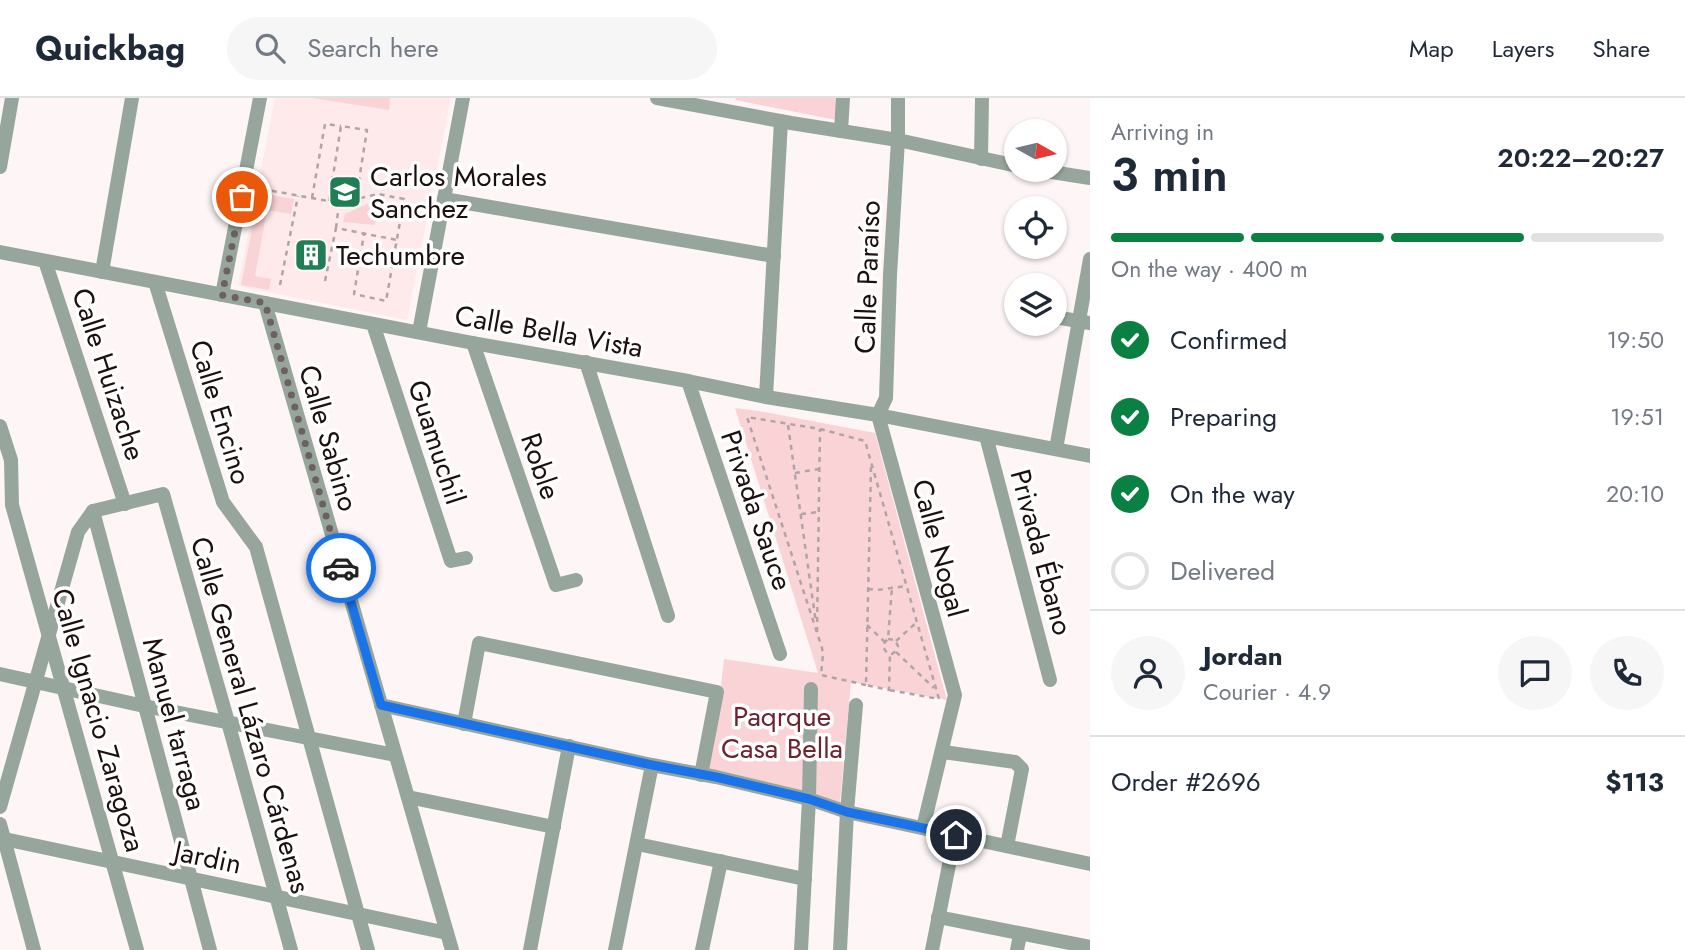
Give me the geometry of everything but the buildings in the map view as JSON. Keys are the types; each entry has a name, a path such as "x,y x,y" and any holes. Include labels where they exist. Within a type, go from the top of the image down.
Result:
{"street":[{"path":"0,167 12,98"},
{"path":"102,272 132,98"},
{"path":"222,295 260,98"},
{"path":"419,332 463,98"},
{"path":"657,98 727,104 781,121 898,140 1004,163"},
{"path":"842,131 843,98"},
{"name":"Calle Paraíso","path":"878,415 886,398 898,98"},
{"path":"981,159 982,98"},
{"path":"766,397 781,121"},
{"path":"1068,175 1090,178"},
{"path":"444,199 774,256"},
{"name":"Calle Bella Vista","path":"0,252 473,343 878,415 1090,456"},
{"path":"1056,449 1084,322 1090,259"},
{"name":"Calle Huizache","path":"45,261 125,504"},
{"name":"Calle Encino","path":"155,282 223,502 256,547 310,738"},
{"name":"Calle Sabino","path":"265,303 452,950"},
{"name":"Guamuchil","path":"373,324 451,561 466,558"},
{"name":"Roble","path":"473,343 556,585 576,580"},
{"path":"586,362 668,616"},
{"name":"Privada Sauce","path":"688,381 780,654"},
{"name":"Calle Nogal","path":"878,415 955,695 943,752"},
{"name":"Calle Ignacio Zaragoza","path":"0,426 11,460 12,505 138,950"},
{"name":"Privada Ébano","path":"986,436 1050,680"},
{"name":"Calle General Lázaro Cárdenas","path":"125,504 163,494 290,950"},
{"path":"0,807 78,532 93,511 125,504"},
{"name":"Manuel tarraga","path":"93,511 210,950"},
{"path":"464,724 479,643 717,692 701,775"},
{"path":"0,674 145,706 396,755"},
{"path":"801,950 809,799 811,690"},
{"path":"381,705 716,777 809,799 847,812 1090,864"},
{"path":"840,950 856,705"},
{"path":"310,738 368,950"},
{"path":"530,950 569,746"},
{"path":"923,828 943,752 1015,762 1022,769 1007,846"},
{"path":"615,950 652,765"},
{"path":"408,797 554,827"},
{"path":"1,834 34,950"},
{"name":"Jardin","path":"1,834 114,862 447,933"},
{"path":"932,950 956,835"},
{"path":"637,844 804,878"},
{"path":"702,950 720,861"},
{"path":"938,918 1090,947"},
{"path":"1017,950 1020,935"}],"path":[{"path":"312,198 326,124 367,130 356,200"},
{"path":"329,201 341,127"},
{"path":"262,189 340,203 378,194 404,199 386,301 354,294 364,234"},
{"path":"280,285 298,196"},
{"path":"325,281 340,203"},
{"path":"335,228 397,240"},
{"path":"747,417 820,429 864,441 939,699 821,675 823,654 747,417"},
{"path":"788,424 817,634"},
{"path":"817,634 820,429"},
{"path":"866,685 871,464"},
{"path":"795,473 819,469"},
{"path":"800,514 818,512"},
{"path":"869,589 906,586"},
{"path":"890,654 884,649 892,588"},
{"path":"867,625 887,640 896,641 917,622"},
{"path":"896,641 896,652"},
{"path":"896,652 936,690"},
{"path":"890,654 896,652"},
{"path":"889,690 890,654"}],"shaded area":[{"name":"Carlos Morales Sanchez","path":"275,98 451,98 407,320 238,286"}],"green space":[{"path":"313,98 390,98 389,110"},
{"path":"836,98 836,120 735,100"},
{"path":"259,193 294,199 291,214 267,210 255,276 271,279 269,290 241,285"},
{"path":"380,198 375,225 343,222 345,214"},
{"name":"Paqrque Casa Bella","path":"735,408 875,433 947,700 851,682 839,814 704,781 724,659 818,673"}],"way so far":[{"path":"242,197 222,295 265,303 341,568"}],"place":[{"name":"Carlos Morales Sanchez","path":"345,192"},
{"name":"Techumbre","path":"311,255"}],"route":[{"path":"341,568 381,705 716,777 809,799 847,812 956,835"}]}
